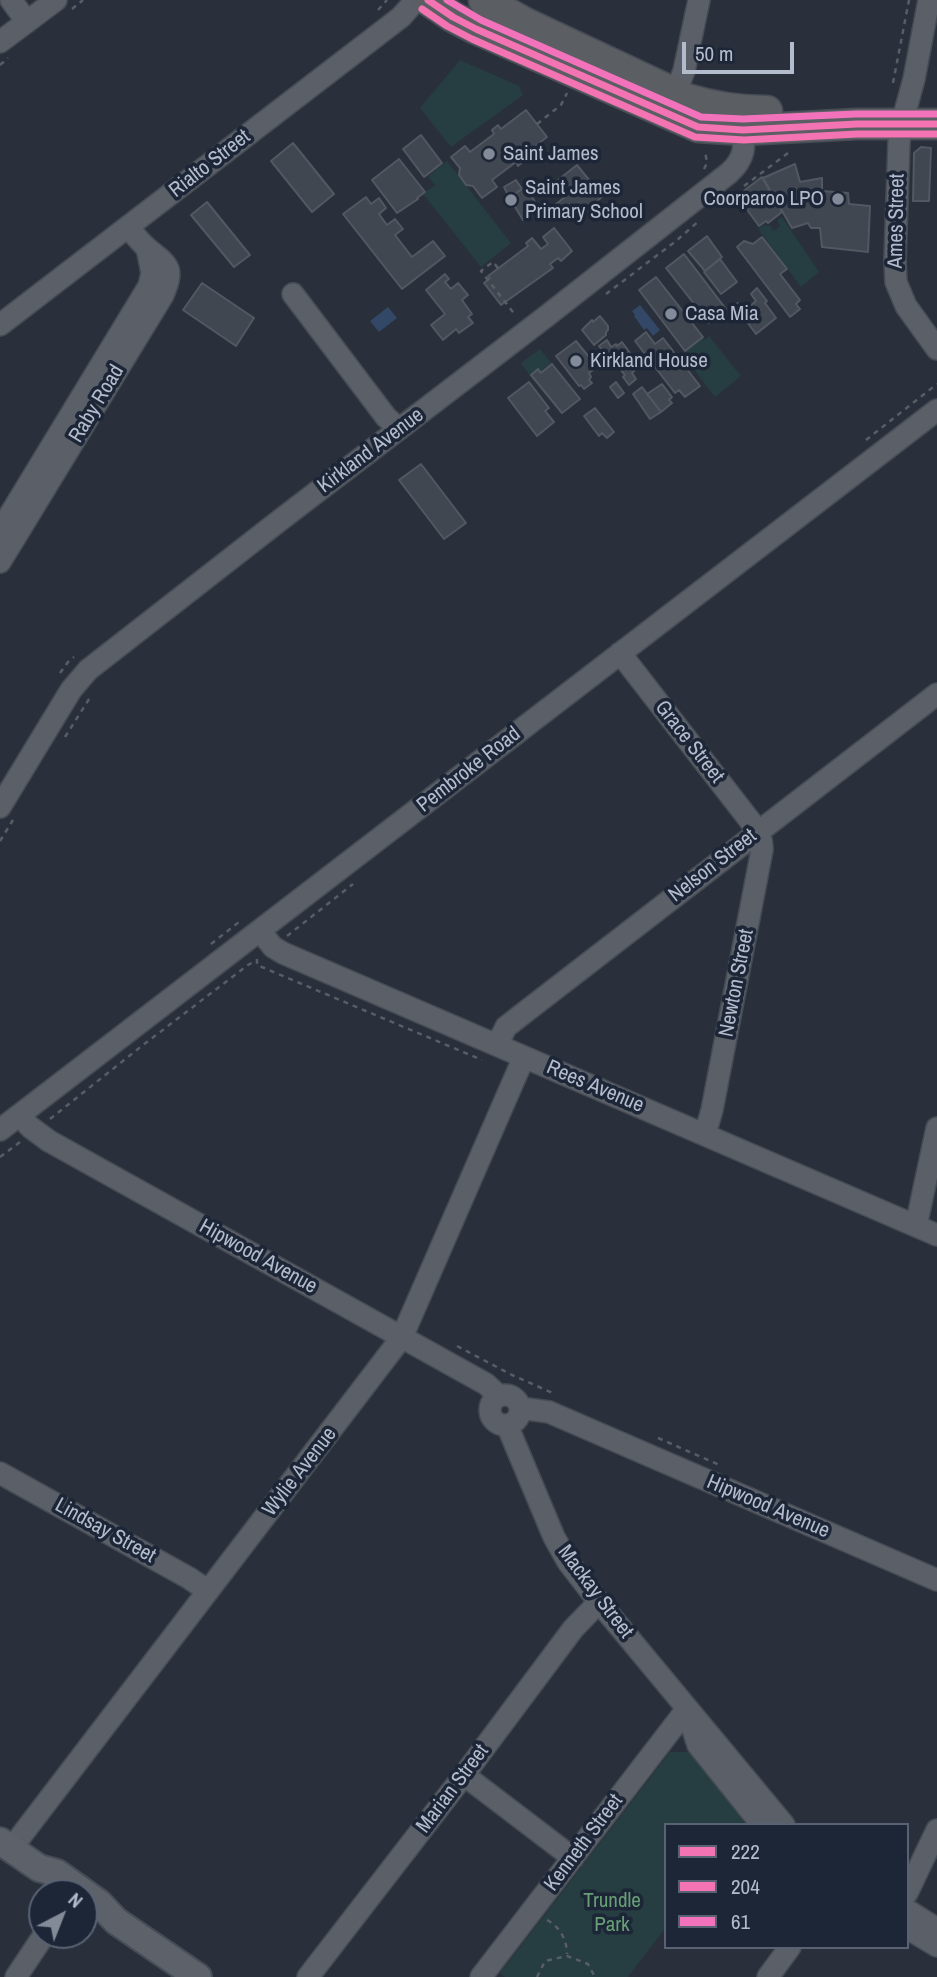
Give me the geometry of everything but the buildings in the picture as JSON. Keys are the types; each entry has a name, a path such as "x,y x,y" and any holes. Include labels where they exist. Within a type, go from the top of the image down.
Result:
{"highway":[{"path":"428,0 476,29 686,122 711,129 776,111 937,104"},
{"path":"484,0 675,94 742,120"},
{"path":"900,105 937,124"}],"main road":[{"path":"5,1845 39,1868 57,1873 99,1903 116,1921 198,1977"},
{"path":"39,1868 47,1879"},
{"path":"98,1915 116,1921"}],"street":[{"path":"11,0 27,22"},
{"path":"0,42 55,0"},
{"name":"Rialto Street","path":"0,325 401,18 416,0"},
{"path":"675,94 684,71 699,0"},
{"name":"Ames Street","path":"929,0 914,79 900,105 895,247 897,282 906,306 937,349"},
{"name":"Kirkland Avenue","path":"7,812 71,690 88,670 729,173 742,159 742,120"},
{"name":"Raby Road","path":"0,562 163,295 169,270 161,258 146,248 128,227"},
{"name":"Raby Road","path":"0,531 149,286 152,273 146,248"},
{"path":"293,295 386,416 399,429"},
{"name":"Pembroke Road","path":"0,1130 937,410"},
{"name":"Grace Street","path":"620,653 758,832"},
{"name":"Nelson Street","path":"497,1045 509,1024 937,694"},
{"name":"Newton Street","path":"705,1134 712,1110 762,850 758,832"},
{"name":"Rees Avenue","path":"260,931 273,947 283,953 937,1235"},
{"name":"Wylie Avenue","path":"5,1845 208,1591 402,1337 524,1057"},
{"name":"Hipwood Avenue","path":"19,1115 30,1127 49,1140 486,1384 499,1395"},
{"path":"916,1226 937,1128"},
{"path":"499,1395 512,1396 520,1408 515,1421 507,1425 498,1423 489,1411 491,1402 499,1395"},
{"name":"Hipwood Avenue","path":"520,1408 549,1412 937,1580"},
{"name":"Mackay Street","path":"507,1425 560,1550 599,1602 782,1823"},
{"name":"Lindsay Street","path":"0,1473 189,1577 208,1591"},
{"name":"Marian Street","path":"308,1977 464,1776 573,1629 599,1602"},
{"name":"Mackay Street","path":"687,1709 698,1745 760,1823"},
{"name":"Kenneth Street","path":"481,1977 687,1709"},
{"path":"464,1776 573,1858"},
{"path":"909,1889 937,1830"},
{"path":"909,1911 937,1928"},
{"path":"909,1929 937,1946"},
{"path":"16,1977 35,1949"},
{"path":"768,1977 789,1949"}],"path":[{"path":"900,105 909,0"},
{"path":"537,124 561,105 570,87"},
{"path":"741,188 800,142"},
{"path":"602,297 703,218"},
{"path":"498,268 493,262 481,271 516,316"},
{"path":"65,737 92,695"},
{"path":"0,841 7,812"},
{"path":"47,1121 257,960 257,965 481,1060"},
{"path":"0,1157 23,1140"},
{"path":"456,1345 512,1375 561,1396"},
{"path":"647,1433 732,1470"},
{"path":"533,1910 555,1924 567,1944 567,1956"},
{"path":"537,1977 545,1961 567,1956 588,1964 595,1977"}],"green space":[{"path":"460,60 519,86 523,95 451,147 420,108"},
{"path":"447,161 511,243 481,267 423,194 435,185 428,176"},
{"path":"782,217 819,272 801,287 758,229 764,225 770,226 774,231 780,226 777,220"},
{"path":"709,336 741,376 715,397 682,354"},
{"path":"540,349 552,364 541,373 538,369 530,376 521,363"},
{"name":"Trundle Park","path":"670,1752 691,1752 744,1822 664,1823 664,1930 628,1977 505,1977 500,1973"}],"water":[{"path":"640,305 660,330 653,336 647,328 644,330 634,316 632,311"},
{"path":"388,307 397,318 379,332 370,321"}],"transit line":[{"name":"222","path":"428,0 476,29 698,127 743,130 857,124 937,124"},
{"name":"61","path":"447,0 481,20 701,117 743,119 937,114"},
{"name":"204","path":"422,9 472,39 695,137 744,140 857,134 937,134"}],"place":[{"name":"Saint James","path":"489,154"},
{"name":"Coorparoo LPO","path":"838,199"},
{"name":"Saint James Primary School","path":"511,200"},
{"name":"Casa Mia","path":"671,314"},
{"name":"Kirkland House","path":"576,361"}]}
